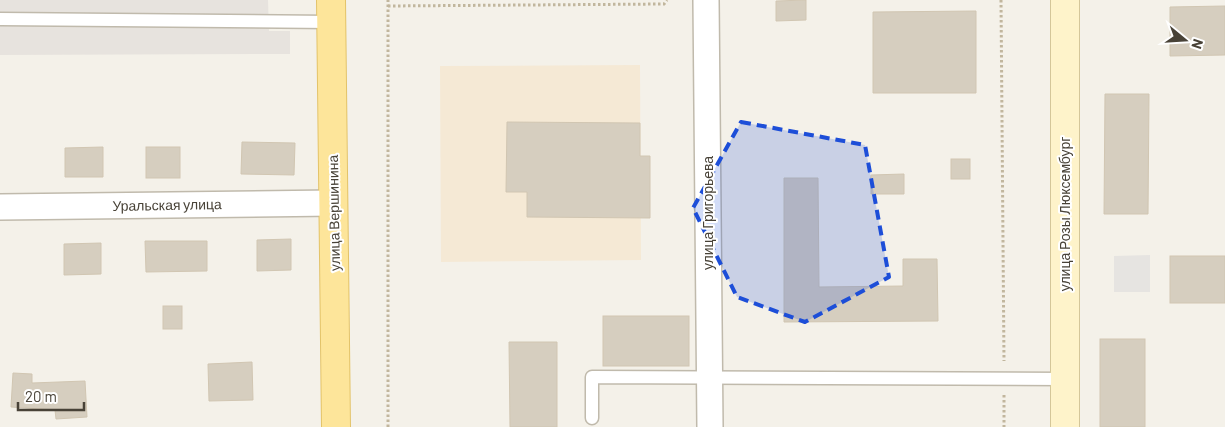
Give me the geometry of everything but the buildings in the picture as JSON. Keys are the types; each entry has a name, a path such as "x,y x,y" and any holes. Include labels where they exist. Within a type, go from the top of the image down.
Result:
{"main road":[{"name":"улица Вершинина","path":"330,11 336,427"}],"street":[{"name":"улица Григорьева","path":"706,0 710,427"},
{"name":"улица Розы Люксембург","path":"1065,0 1065,427"},
{"name":"Уральская улица","path":"0,207 334,203"}],"lane":[{"path":"0,19 330,11"},
{"path":"592,418 592,377 1065,378"}],"path":[{"path":"388,0 388,427"},
{"path":"388,6 664,4 667,0"},
{"path":"1001,0 1004,427"}],"highlighted area":[{"path":"741,122 865,145 889,277 805,322 737,297 693,208"}],"shaded area":[{"path":"0,0 268,0 269,31 290,31 290,54 0,55"},
{"path":"640,65 641,260 441,262 440,66"},
{"path":"1150,255 1150,292 1114,292 1114,256"}]}
